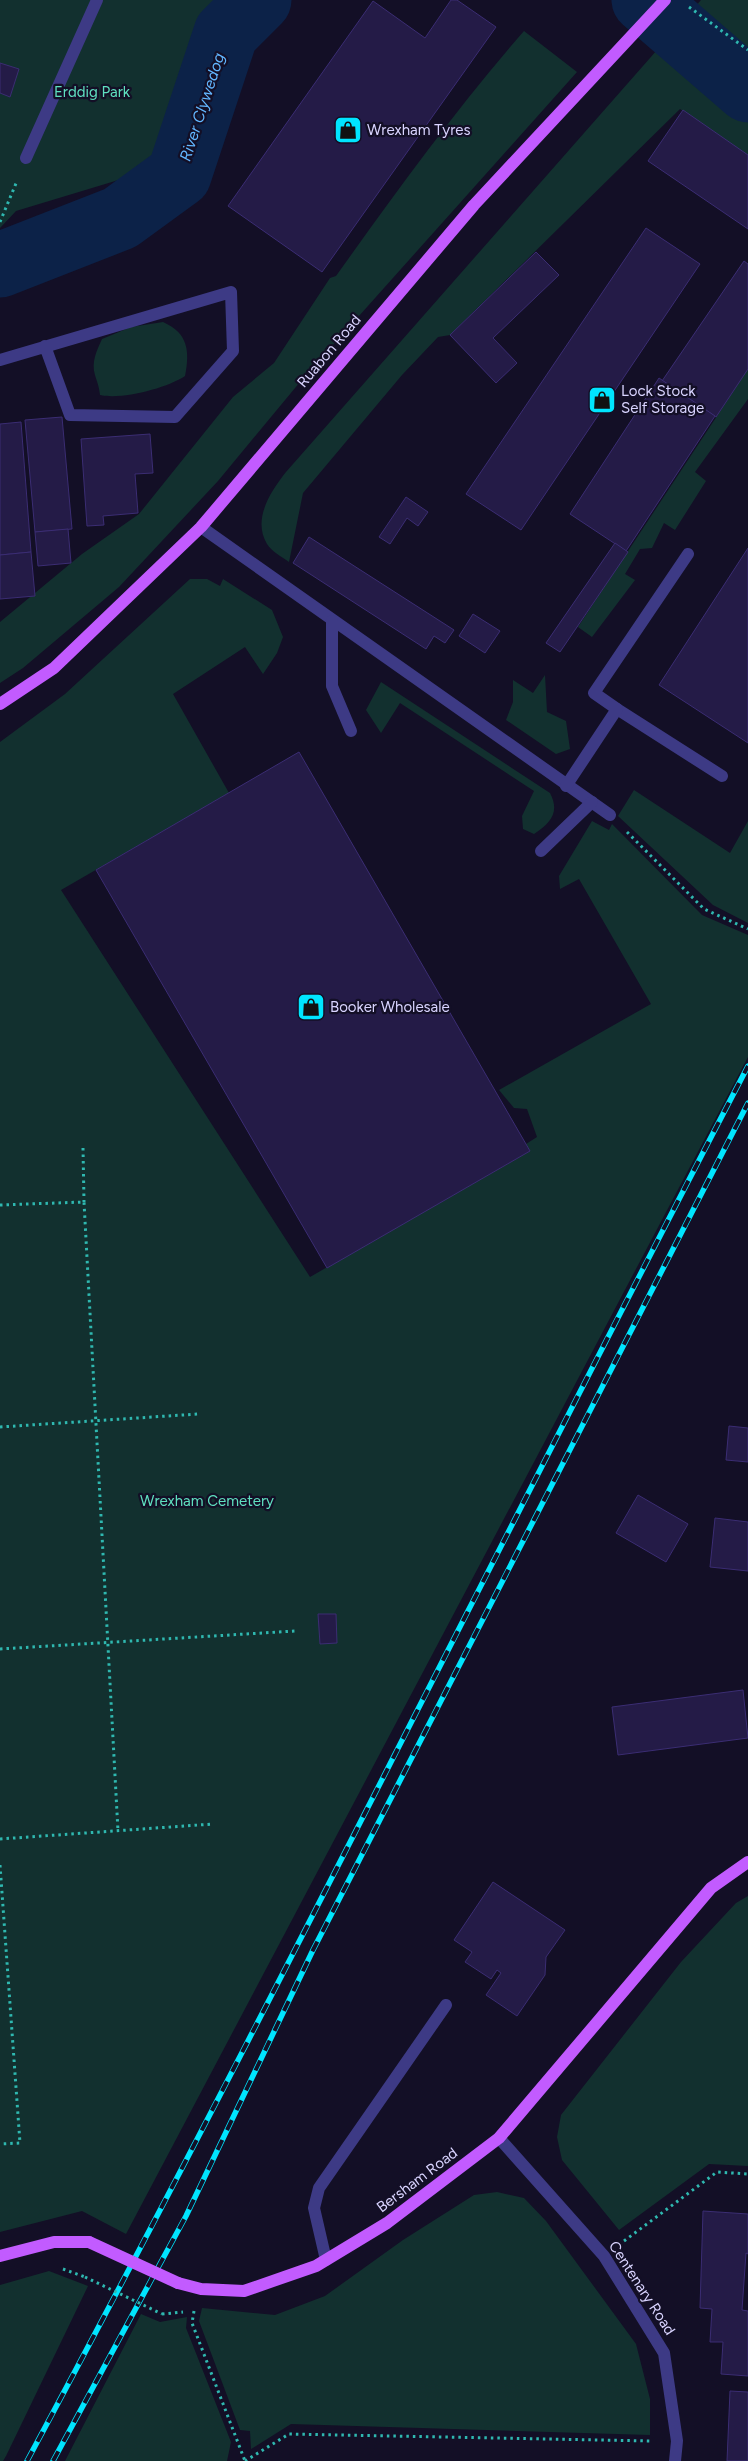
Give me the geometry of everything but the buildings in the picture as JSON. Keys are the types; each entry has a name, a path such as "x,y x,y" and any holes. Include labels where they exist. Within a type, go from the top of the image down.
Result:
{"main road":[{"name":"Ruabon Road","path":"0,704 54,668 201,527 474,205 665,0"},
{"name":"Bersham Road","path":"0,2256 54,2242 89,2242 178,2283 201,2288 244,2291 316,2266 387,2223 499,2138 711,1888 748,1862"}],"street":[{"path":"26,158 97,0"},
{"path":"0,360 45,346 231,292 233,351 175,417 70,415 45,346"},
{"path":"201,527 566,786 610,815"},
{"path":"688,554 594,693 722,776"},
{"path":"332,621 332,686 351,731"},
{"path":"566,786 617,709"},
{"path":"541,850 592,802"},
{"path":"326,2260 314,2208 319,2188 446,2005"},
{"name":"Centenary Road","path":"499,2138 604,2256 664,2352 677,2441 675,2461"}],"path":[{"path":"689,6 748,50"},
{"path":"0,222 26,158"},
{"path":"610,815 704,909 748,929"},
{"path":"83,1148 84,1202 118,1831"},
{"path":"0,1205 84,1202"},
{"path":"0,1427 198,1414"},
{"path":"0,1649 108,1644 295,1631"},
{"path":"0,1839 213,1824"},
{"path":"0,1865 20,2143 0,2144"},
{"path":"604,2256 716,2172 748,2174"},
{"path":"85,2277 162,2314 194,2311"},
{"path":"201,2288 192,2323 245,2461 290,2434 677,2441"}],"green space":[{"name":"Erddig Park","path":"0,0 242,0 212,27 168,165 16,211 0,228"},
{"path":"701,0 748,0 748,155 680,109 450,335 438,337 402,375 303,493 289,562 274,551 269,547 263,535 262,515 269,497 286,472"},
{"path":"524,31 577,72 300,382 218,481 119,587 23,668 0,683 0,622 82,554 139,514 233,397 274,363 330,278 336,276 450,121"},
{"path":"163,322 178,332 185,344 187,367 185,376 167,385 144,392 120,396 100,395 94,365 95,356 102,339 131,327"},
{"path":"748,369 748,399 695,472 706,481 675,530 664,523 652,548 640,549 625,574 635,580 592,637 578,627"},
{"name":"Wrexham Cemetery","path":"190,579 207,579 220,586 223,579 272,610 283,637 277,653 263,674 245,647 173,694 229,793 61,890 310,1277 530,1151 526,1144 537,1137 527,1109 514,1108 499,1090 651,1004 579,879 560,889 559,876 592,821 609,830 612,824 702,915 748,935 748,1057 126,2234 82,2211 0,2232 0,742 65,694"},
{"path":"545,675 547,712 566,721 570,749 556,754 506,720 513,702 513,680 533,693"},
{"path":"381,682 550,793 554,811 545,826 534,834 523,829 522,816 534,791 400,703 381,733 366,710"},
{"path":"634,790 730,853 748,821 748,923 713,905 618,816"},
{"path":"748,1896 748,2166 709,2164 619,2230 562,2160 557,2137 561,2115 681,1962 736,1903"},
{"path":"497,2192 524,2198 546,2221 636,2344 650,2399 650,2435 291,2424 251,2449 250,2431 240,2430 199,2321 202,2308 275,2315 325,2296 403,2240 474,2195"},
{"path":"49,2271 88,2286 6,2456 3,2461 0,2461 0,2285"},
{"path":"141,2314 160,2322 187,2317 186,2328 231,2442 227,2461 65,2461"}],"waterway":[{"name":"River Clywedog","path":"0,265 120,218 179,175 226,33 259,0"},
{"name":"River Clywedog","path":"644,0 748,90"}],"railway":[{"path":"27,2461 210,2114 748,1066"},
{"path":"53,2461 186,2216 313,1950 748,1103"}],"place":[{"name":"Wrexham Tyres","path":"348,130"},
{"name":"Lock Stock Self Storage","path":"602,400"},
{"name":"Booker Wholesale","path":"311,1007"}]}
